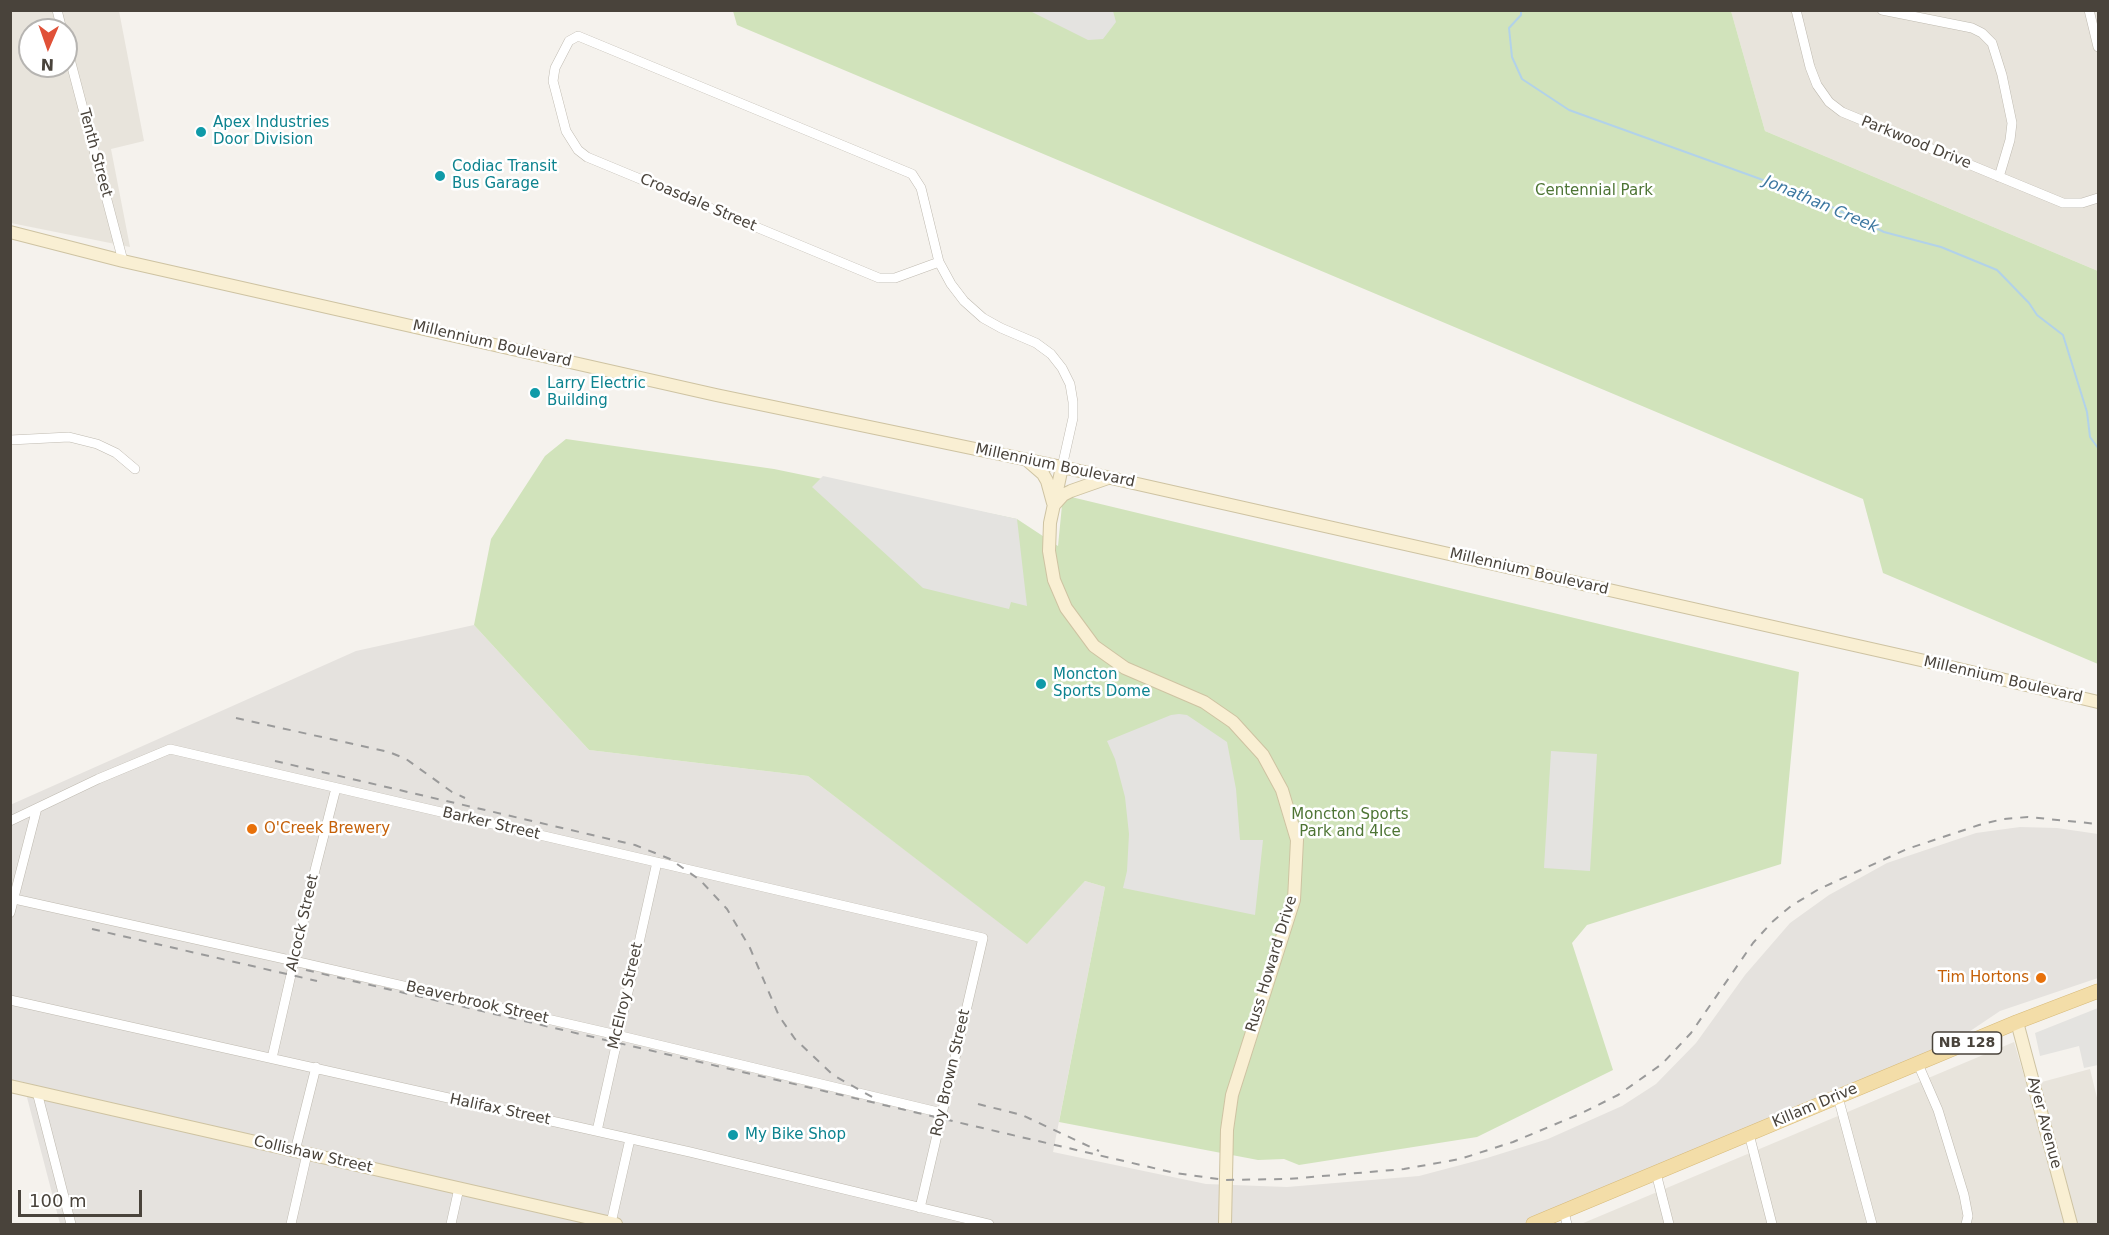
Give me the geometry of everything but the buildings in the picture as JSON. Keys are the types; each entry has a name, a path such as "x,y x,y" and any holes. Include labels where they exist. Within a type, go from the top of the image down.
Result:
{"main road":[{"name":"Millennium Boulevard","path":"11,230 123,261 716,395 1062,467 2098,702"},
{"path":"1027,460 1043,474 1054,505"},
{"name":"Russ Howard Drive","path":"1062,467 1050,523 1050,551 1054,580 1066,608 1094,646 1125,668 1204,702 1233,722 1263,755 1282,790 1298,840 1294,900 1232,1095 1227,1130 1226,1221"},
{"path":"1054,505 1063,495 1071,491 1110,478"},
{"name":"Killam Drive","path":"1533,1224 1565,1218 1656,1173 2017,1022 2098,991"},
{"name":"Ayer Avenue","path":"2017,1022 2071,1224"},
{"name":"Collishaw Street","path":"10,1086 613,1224"}],"street":[{"name":"Parkwood Drive","path":"1796,10 1810,67 1817,85 1829,102 1842,112 2063,203 2082,203 2098,198"},
{"path":"1882,10 1972,28 1982,33 1992,43 2012,123 2010,140 1999,177"},
{"path":"2089,10 2098,47"},
{"name":"Croasdale Street","path":"578,36 905,169 912,174 921,188 939,262 895,278 879,278 587,157 578,150 566,131 553,81 555,68 569,41 578,36"},
{"name":"Tenth Street","path":"75,78 123,261"},
{"path":"939,262 964,301 1001,328 1036,343 1051,354 1062,368 1070,384 1073,410 1062,467"},
{"path":"10,440 69,437 107,448 135,469"},
{"name":"Barker Street","path":"10,821 98,779 170,749 983,938"},
{"name":"Alcock Street","path":"272,1058 336,788"},
{"path":"10,913 37,808"},
{"name":"McElroy Street","path":"597,1131 657,862"},
{"name":"Beaverbrook Street","path":"12,899 617,1035 942,1113"},
{"name":"Roy Brown Street","path":"920,1208 983,938"},
{"name":"Halifax Street","path":"10,1000 597,1131 920,1208 957,1221 989,1224"},
{"path":"1918,1064 1938,1110 1961,1184 1968,1216 1966,1224"},
{"path":"291,1224 316,1067"},
{"path":"37,1092 71,1224"},
{"path":"1838,1097 1872,1224"},
{"path":"1749,1134 1772,1224"},
{"path":"613,1224 630,1139"},
{"path":"1656,1173 1669,1224"},
{"path":"451,1224 459,1188"}],"shaded area":[{"path":"10,11 119,11 144,141 111,149 130,247 11,223"},
{"path":"1030,11 1113,11 1116,22 1103,39 1088,40"},
{"path":"1731,11 2098,11 2098,271 1765,131"},
{"path":"823,476 1017,519 1027,606 1011,602 1009,609 923,588 812,487"},
{"path":"474,625 589,750 808,776 1027,943 1085,881 1105,887 1053,1152 1206,1184 1287,1187 1419,1176 1548,1139 1622,1106 1656,1084 1696,1043 1745,975 1790,923 1829,895 1887,863 1976,833 2020,827 2057,828 2098,834 2098,978 2000,1011 1924,1062 1536,1224 60,1224 23,1082 11,1080 10,805 356,651"},
{"path":"1171,715 1187,715 1227,742 1236,789 1240,840 1263,840 1255,915 1123,888 1127,871 1129,834 1125,797 1115,759 1107,741"},
{"path":"1551,751 1597,754 1590,871 1544,868"},
{"path":"2098,1008 2098,1065 2084,1068 2079,1046 2040,1056 2035,1033"},
{"path":"2014,1042 2027,1086 2090,1069 2098,1102 2098,1224 1581,1224"}],"green space":[{"name":"Centennial Park","path":"733,11 1731,11 1765,131 2098,271 2098,664 1883,573 1863,499 737,25"},
{"name":"Moncton Sports Park and 4Ice","path":"566,439 774,469 1017,519 1058,546 1063,495 1799,672 1781,864 1587,925 1572,943 1613,1070 1477,1137 1299,1165 1284,1159 1258,1160 1059,1122 1105,887 1085,881 1027,944 808,776 589,750 474,625 491,539 545,456"}],"waterway":[{"name":"Jonathan Creek","path":"1521,10 1521,15 1509,28 1512,57 1522,79 1569,110 1813,198 1884,232 1941,247 1997,270 2029,303 2037,315 2063,335 2087,412 2090,437 2098,448"}],"railway":[{"path":"236,718 389,752 406,759 452,792 465,798"},
{"path":"275,761 635,845 670,859 700,880 727,909 750,948 779,1016 795,1039 833,1075 874,1098"},
{"path":"306,970 1175,1173 1225,1180 1288,1179 1404,1169 1460,1159 1513,1142 1582,1113 1618,1095 1662,1064 1691,1033 1753,943 1791,906 1819,889 1907,849 2003,819 2028,817 2098,824"},
{"path":"92,929 317,981"},
{"path":"978,1104 1022,1115 1099,1151"}],"place":[{"name":"Apex Industries Door Division","path":"201,132"},
{"name":"Codiac Transit Bus Garage","path":"440,176"},
{"name":"Larry Electric Building","path":"535,393"},
{"name":"Moncton Sports Dome","path":"1041,684"},
{"name":"O'Creek Brewery","path":"252,829"},
{"name":"Tim Hortons","path":"2041,978"},
{"name":"My Bike Shop","path":"733,1135"}]}
